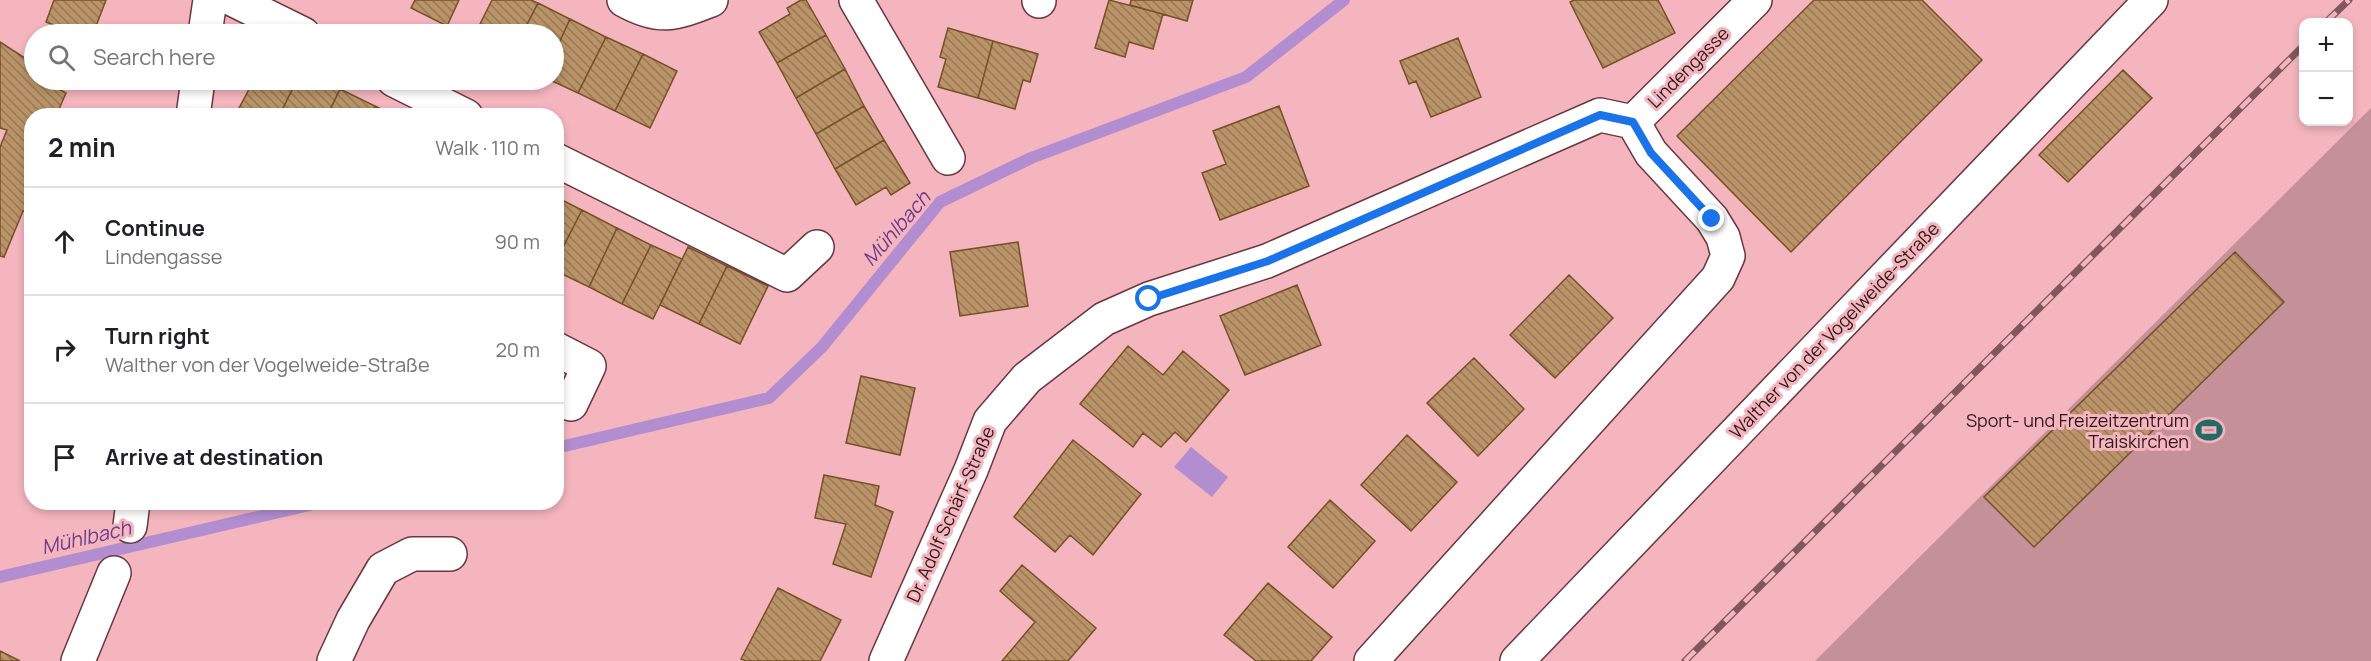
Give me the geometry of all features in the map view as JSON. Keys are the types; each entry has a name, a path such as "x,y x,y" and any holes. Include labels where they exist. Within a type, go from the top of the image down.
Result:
{"street":[{"path":"206,24 210,0"},
{"path":"234,0 283,24"},
{"path":"624,0 660,14 686,10 711,0"},
{"path":"856,0 948,158"},
{"name":"Lindengasse","path":"1149,299 1268,261 1600,115 1633,122 1755,0"},
{"name":"Walther von der Vogelweide-Straße","path":"1517,661 2151,0"},
{"path":"414,90 450,108"},
{"path":"1371,661 1718,278 1728,256 1723,237 1712,219 1651,153 1633,122"},
{"path":"564,164 788,275 817,247"},
{"name":"Dr. Adolf Schärf-Straße","path":"886,661 971,470 990,421 1027,378 1104,319 1149,299"},
{"path":"564,353 589,366 570,404"},
{"path":"334,661 353,620 383,569 412,554 450,554"},
{"path":"78,661 114,573"}],"shaded area":[{"name":"Sport- und Freizeitzentrum Traiskirchen","path":"2371,108 2371,661 1815,661 2353,126"},
{"path":"1191,447 1228,477 1212,497 1174,467"}],"building":[{"path":"54,0 106,0 97,24 46,22"},
{"path":"415,0 459,0 448,24 443,24 411,8"},
{"path":"492,0 531,0 538,3 527,24 480,24"},
{"path":"801,0 806,0 826,35 777,63 759,32 790,14 787,8"},
{"path":"1109,0 1163,14 1153,49 1129,42 1125,57 1095,48"},
{"path":"1131,0 1193,0 1187,21 1130,5"},
{"path":"1574,0 1658,0 1675,33 1603,68 1570,2"},
{"path":"1814,0 1922,0 1982,60 1791,252 1677,136"},
{"path":"538,3 570,19 564,32 564,24 527,24"},
{"path":"570,19 606,37 578,93 564,86 564,32"},
{"path":"948,28 993,41 978,98 938,87 946,59 940,57"},
{"path":"826,35 845,69 796,98 777,63"},
{"path":"606,37 643,54 615,111 578,93"},
{"path":"1458,38 1481,97 1431,117 1416,81 1409,84 1400,61"},
{"path":"993,41 1038,54 1030,82 1023,80 1015,109 978,98"},
{"path":"0,42 24,58 24,90 61,90 66,93 59,108 24,108 24,211 4,257 0,256 0,147 7,130 0,128"},
{"path":"643,54 677,71 650,128 615,111"},
{"path":"845,69 864,106 816,134 796,98"},
{"path":"2123,70 2152,98 2068,182 2039,155"},
{"path":"249,90 292,90 283,108 239,108"},
{"path":"292,90 340,90 331,108 283,108"},
{"path":"340,90 375,106 374,108 331,108"},
{"path":"864,106 884,140 835,169 816,134"},
{"path":"1279,106 1309,186 1220,220 1202,173 1226,164 1213,131"},
{"path":"884,140 910,183 891,195 886,187 856,205 835,169"},
{"path":"564,201 582,210 564,245"},
{"path":"582,210 617,228 589,287 564,275 564,245"},
{"path":"617,228 651,245 622,304 589,287"},
{"path":"1018,242 1028,306 960,316 950,252"},
{"path":"651,245 682,259 653,319 622,304"},
{"path":"688,247 727,266 699,324 660,305"},
{"path":"2235,252 2284,302 2034,547 1984,497"},
{"path":"727,266 768,286 740,344 699,324"},
{"path":"1569,275 1613,318 1555,378 1510,335"},
{"path":"1297,285 1321,345 1245,375 1220,316"},
{"path":"1128,346 1163,375 1183,351 1229,390 1186,442 1175,432 1161,447 1143,433 1133,447 1080,404"},
{"path":"1474,358 1524,409 1478,456 1427,403"},
{"path":"861,376 915,388 900,455 846,443"},
{"path":"1407,435 1457,482 1411,531 1361,485"},
{"path":"1073,440 1141,494 1093,555 1070,535 1055,552 1014,517"},
{"path":"824,475 879,486 875,505 893,512 871,577 833,564 846,524 815,518"},
{"path":"1330,500 1375,541 1333,588 1288,547"},
{"path":"1022,565 1096,628 1068,661 1002,661 1035,622 1000,591"},
{"path":"1268,583 1332,637 1311,661 1256,661 1224,635"},
{"path":"778,588 841,620 820,661 746,661 741,659"},
{"path":"0,651 20,661 0,661"}],"waterway":[{"name":"Mühlbach","path":"564,446 769,398 822,347 940,202 1031,158 1246,77 1344,0"},
{"name":"Mühlbach","path":"0,577 288,510"}],"railway":[{"path":"2330,18 2349,0"},
{"path":"1685,661 2299,50"}],"place":[{"name":"Sport- und Freizeitzentrum Traiskirchen","path":"2209,430"}],"route":[{"path":"1149,299 1268,261 1600,115 1633,122 1651,153 1712,219"}]}
